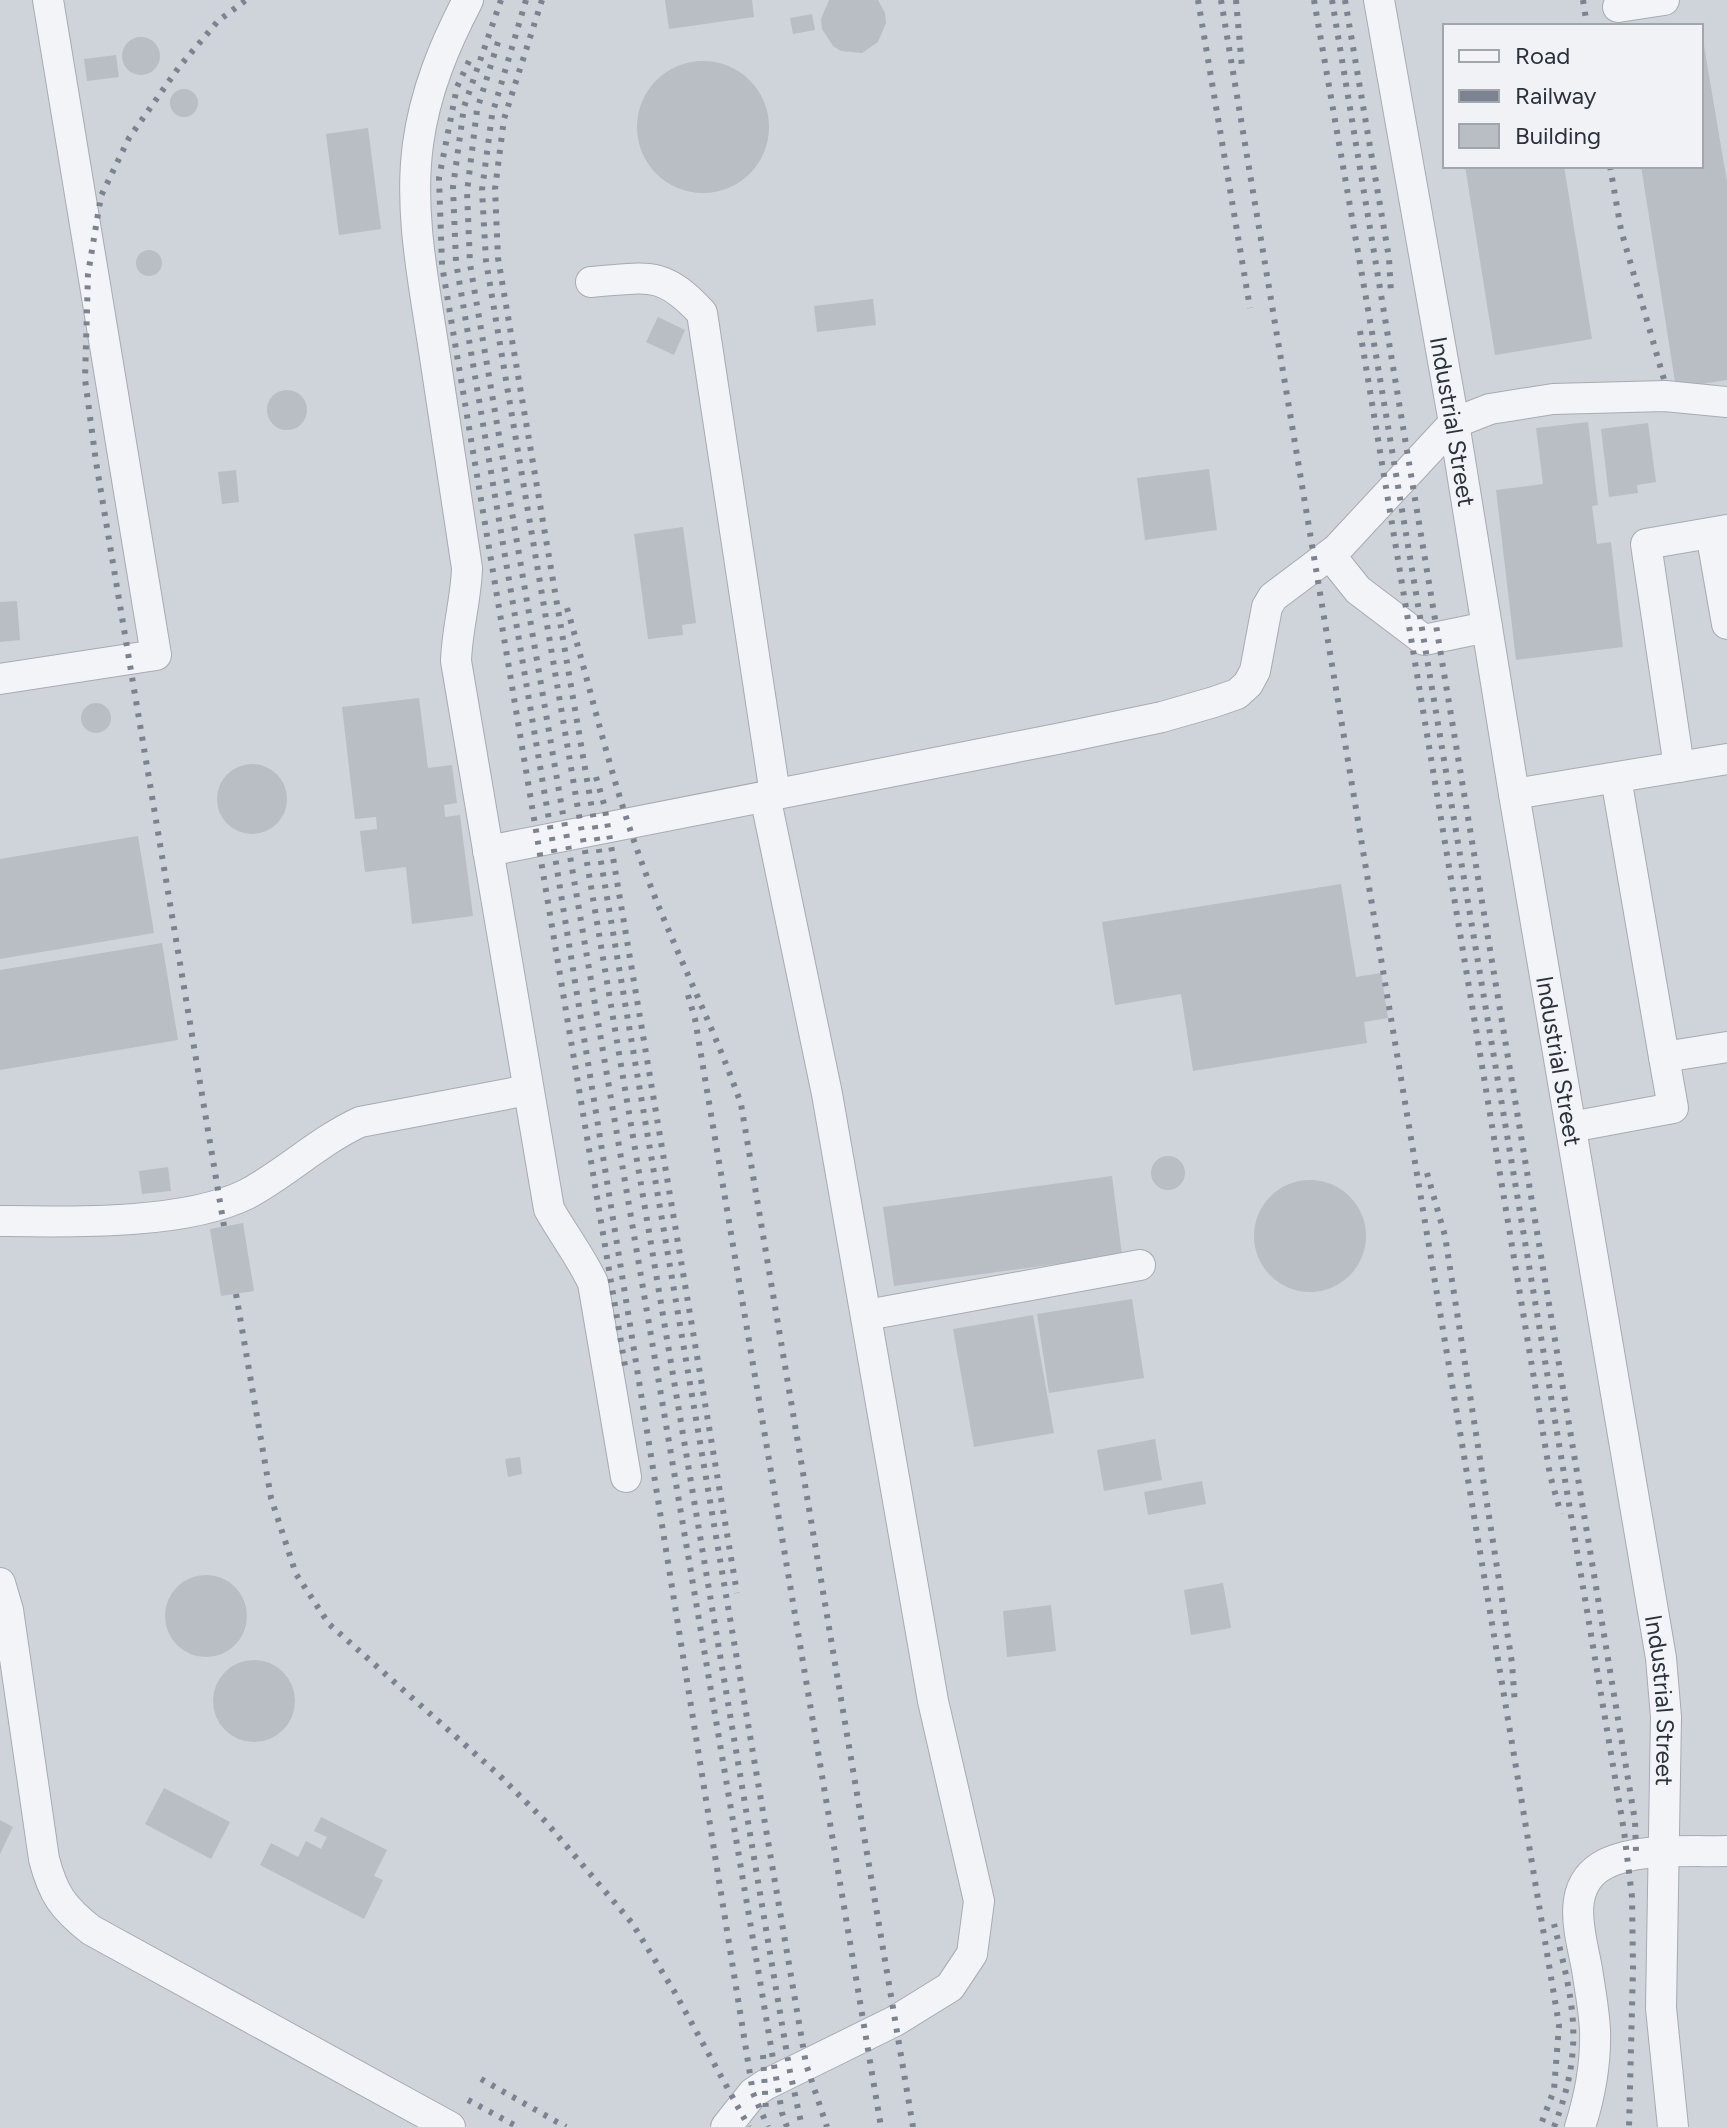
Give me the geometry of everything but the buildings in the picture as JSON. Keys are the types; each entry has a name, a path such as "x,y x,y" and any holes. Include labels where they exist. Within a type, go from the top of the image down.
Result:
{"street":[{"path":"0,679 156,655 48,0"},
{"path":"468,0 441,55 427,96 417,145 415,192 418,250 467,568 466,595 456,636 456,661 549,1209 567,1241 585,1264 593,1283 626,1477"},
{"name":"Industrial Street","path":"1379,0 1454,423 1661,1658 1666,1717 1661,2008 1673,2127"},
{"path":"1618,7 1664,0"},
{"path":"591,282 654,278 681,290 702,313 770,795 867,1315 933,1701 971,1858 979,1913 972,1954 950,1987 895,2021 765,2085 753,2093 726,2127"},
{"path":"488,851 1162,717 1237,694 1248,684 1255,671 1267,607 1273,597 1330,555 1454,423 1490,409 1553,399 1665,396 1727,402"},
{"path":"1679,767 1646,544 1719,531 1727,624"},
{"path":"1330,555 1358,590 1424,640 1487,627"},
{"path":"1514,794 1727,759"},
{"path":"1571,1127 1673,1108 1616,778"},
{"path":"1664,1057 1727,1047"},
{"path":"0,1221 159,1217 221,1205 248,1193 338,1133 360,1122 528,1090"},
{"path":"867,1315 1140,1265"},
{"path":"0,1583 8,1610 44,1859 53,1889 64,1906 91,1930 450,2127"},
{"path":"1580,2127 1590,2090 1595,2047 1587,1972 1578,1928 1580,1892 1588,1878 1600,1867 1637,1855 1727,1851"}],"shaded area":[{"path":"0,0 1727,0 1727,2127 0,2127"}],"railway":[{"path":"224,1226 96,462 85,379 88,274 101,196 129,138 179,67 218,21 246,0"},
{"path":"501,0 464,107 453,187 456,262 552,838 753,2093 768,2127"},
{"path":"526,0 492,115 482,190 486,261 790,2072 802,2127"},
{"path":"542,0 504,119 495,189 498,258 806,2064 827,2127"},
{"path":"1198,0 1250,308"},
{"path":"1221,0 1559,2025 1554,2090 1540,2127"},
{"path":"1236,0 1242,68"},
{"path":"1314,0 1624,1831 1632,1897 1629,2127"},
{"path":"1332,0 1635,1821 1636,1851"},
{"path":"1345,0 1389,258 1391,294"},
{"path":"1583,0 1587,24"},
{"path":"498,42 477,110 467,192 470,264 782,2113 787,2127"},
{"path":"469,61 457,87 439,178 442,265 625,1366"},
{"path":"1610,168 1621,230 1665,383"},
{"path":"1360,331 1550,1475 1561,1514"},
{"path":"567,608 639,855 741,1104 913,2127"},
{"path":"596,777 604,804 737,1593"},
{"path":"688,995 695,1019 881,2127"},
{"path":"1427,1173 1445,1236 1512,1663 1515,1705"},
{"path":"236,1294 271,1498 296,1574 329,1624 499,1775 546,1822 632,1923 674,1991 749,2127"},
{"path":"1554,1924 1571,2003 1573,2049 1564,2098 1554,2127"},
{"path":"763,2055 766,2111"},
{"path":"481,2079 566,2127"},
{"path":"468,2100 518,2127"}]}
